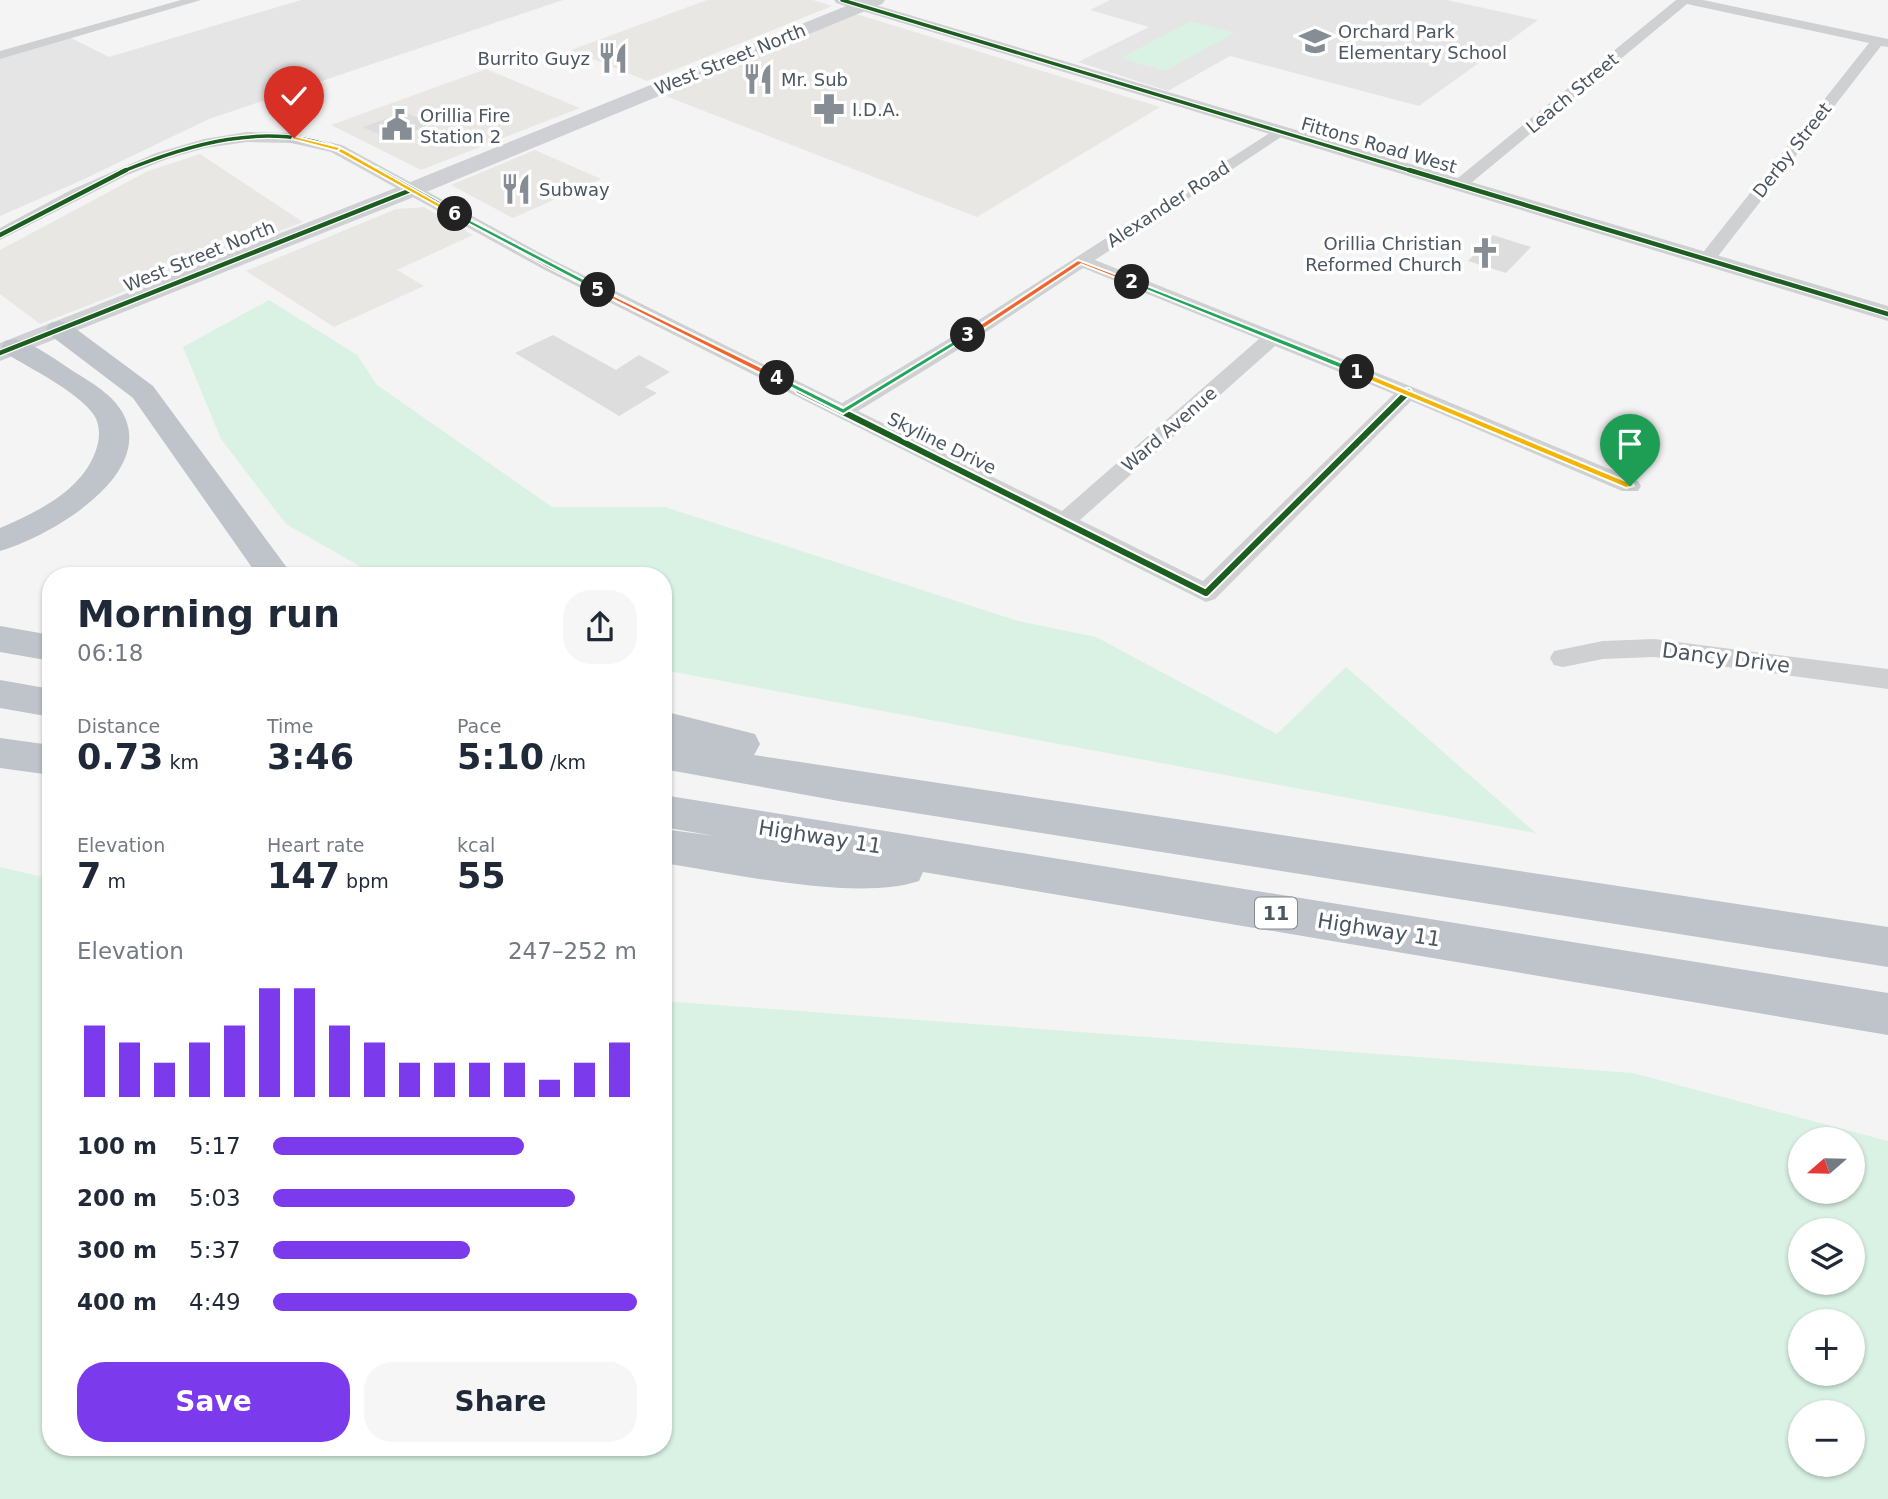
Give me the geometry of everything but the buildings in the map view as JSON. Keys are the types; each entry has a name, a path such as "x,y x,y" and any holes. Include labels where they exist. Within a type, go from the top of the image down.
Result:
{"highway":[{"path":"59,329 143,392 269,567"},
{"path":"0,540 56,512 99,476 111,455 114,432 109,413 94,399 8,350"},
{"path":"0,639 42,646"},
{"path":"0,694 42,701"},
{"path":"672,727 782,754 839,785"},
{"path":"0,752 42,759"},
{"path":"672,756 839,785 1888,947"},
{"name":"Highway 11","path":"672,812 1888,1014"},
{"path":"672,847 829,870 981,864"}],"main road":[{"name":"West Street North","path":"8,350 411,190 860,2"}],"street":[{"path":"0,55 195,0"},
{"path":"1684,0 1883,42"},
{"name":"Leach Street","path":"1459,185 1684,0"},
{"name":"Fittons Road West","path":"860,2 1279,132 1888,314"},
{"name":"Derby Street","path":"1706,260 1883,42"},
{"name":"Alexander Road","path":"843,411 967,336 1279,132"},
{"name":"Skyline Drive","path":"0,235 129,167 185,147 261,136 321,143 336,148 549,265 1206,593 1408,393"},
{"path":"1080,261 1630,486"},
{"name":"Ward Avenue","path":"1065,521 1272,338"},
{"name":"Dancy Drive","path":"1563,658 1603,650 1654,648 1888,679"}],"shaded area":[{"path":"301,0 563,0 209,119 0,216 0,58 71,38 109,57"},
{"path":"707,0 813,0 832,6 647,81 571,50"},
{"name":"Orchard Park Elementary School","path":"1110,0 1447,0 1538,20 1419,106 1230,56 1168,91 1078,62 1149,27 1090,10"},
{"path":"856,14 1160,107 977,217 663,95"},
{"path":"486,69 580,108 421,170 331,125"},
{"path":"535,150 601,179 513,218 451,185"},
{"path":"200,154 303,222 40,324 0,294 0,250 148,171"},
{"path":"424,207 473,235 397,270 424,286 334,327 246,271 396,209"}],"green space":[{"path":"1191,21 1234,33 1165,71 1121,58"},
{"path":"269,300 357,355 377,385 552,507 665,507 1018,621 1096,637 1277,734 1346,667 1536,833 672,672 672,567 361,567 286,524 221,439 183,347"},
{"path":"0,867 42,877 42,1456 672,1456 672,1002 1633,1073 1836,1127 1788,1127 1788,1204 1866,1204 1866,1135 1888,1141 1888,1499 0,1499"}],"cycle path":[{"path":"842,0 1888,314"},
{"path":"0,235 120,173 161,156 204,143 247,137 291,138 336,148 549,265 1206,593 1408,392"},
{"path":"0,353 411,190"}],"place":[{"name":"Orchard Park Elementary School","path":"1315,41"},
{"name":"Burrito Guyz","path":"613,58"},
{"name":"Mr. Sub","path":"758,79"},
{"name":"I.D.A.","path":"829,109"},
{"name":"Orillia Fire Station 2","path":"397,125"},
{"name":"Subway","path":"516,189"},
{"name":"Orillia Christian Reformed Church","path":"1485,253"}],"route":[{"path":"294,138 336,148 549,265 843,411 967,336 1080,261 1630,486"}]}
